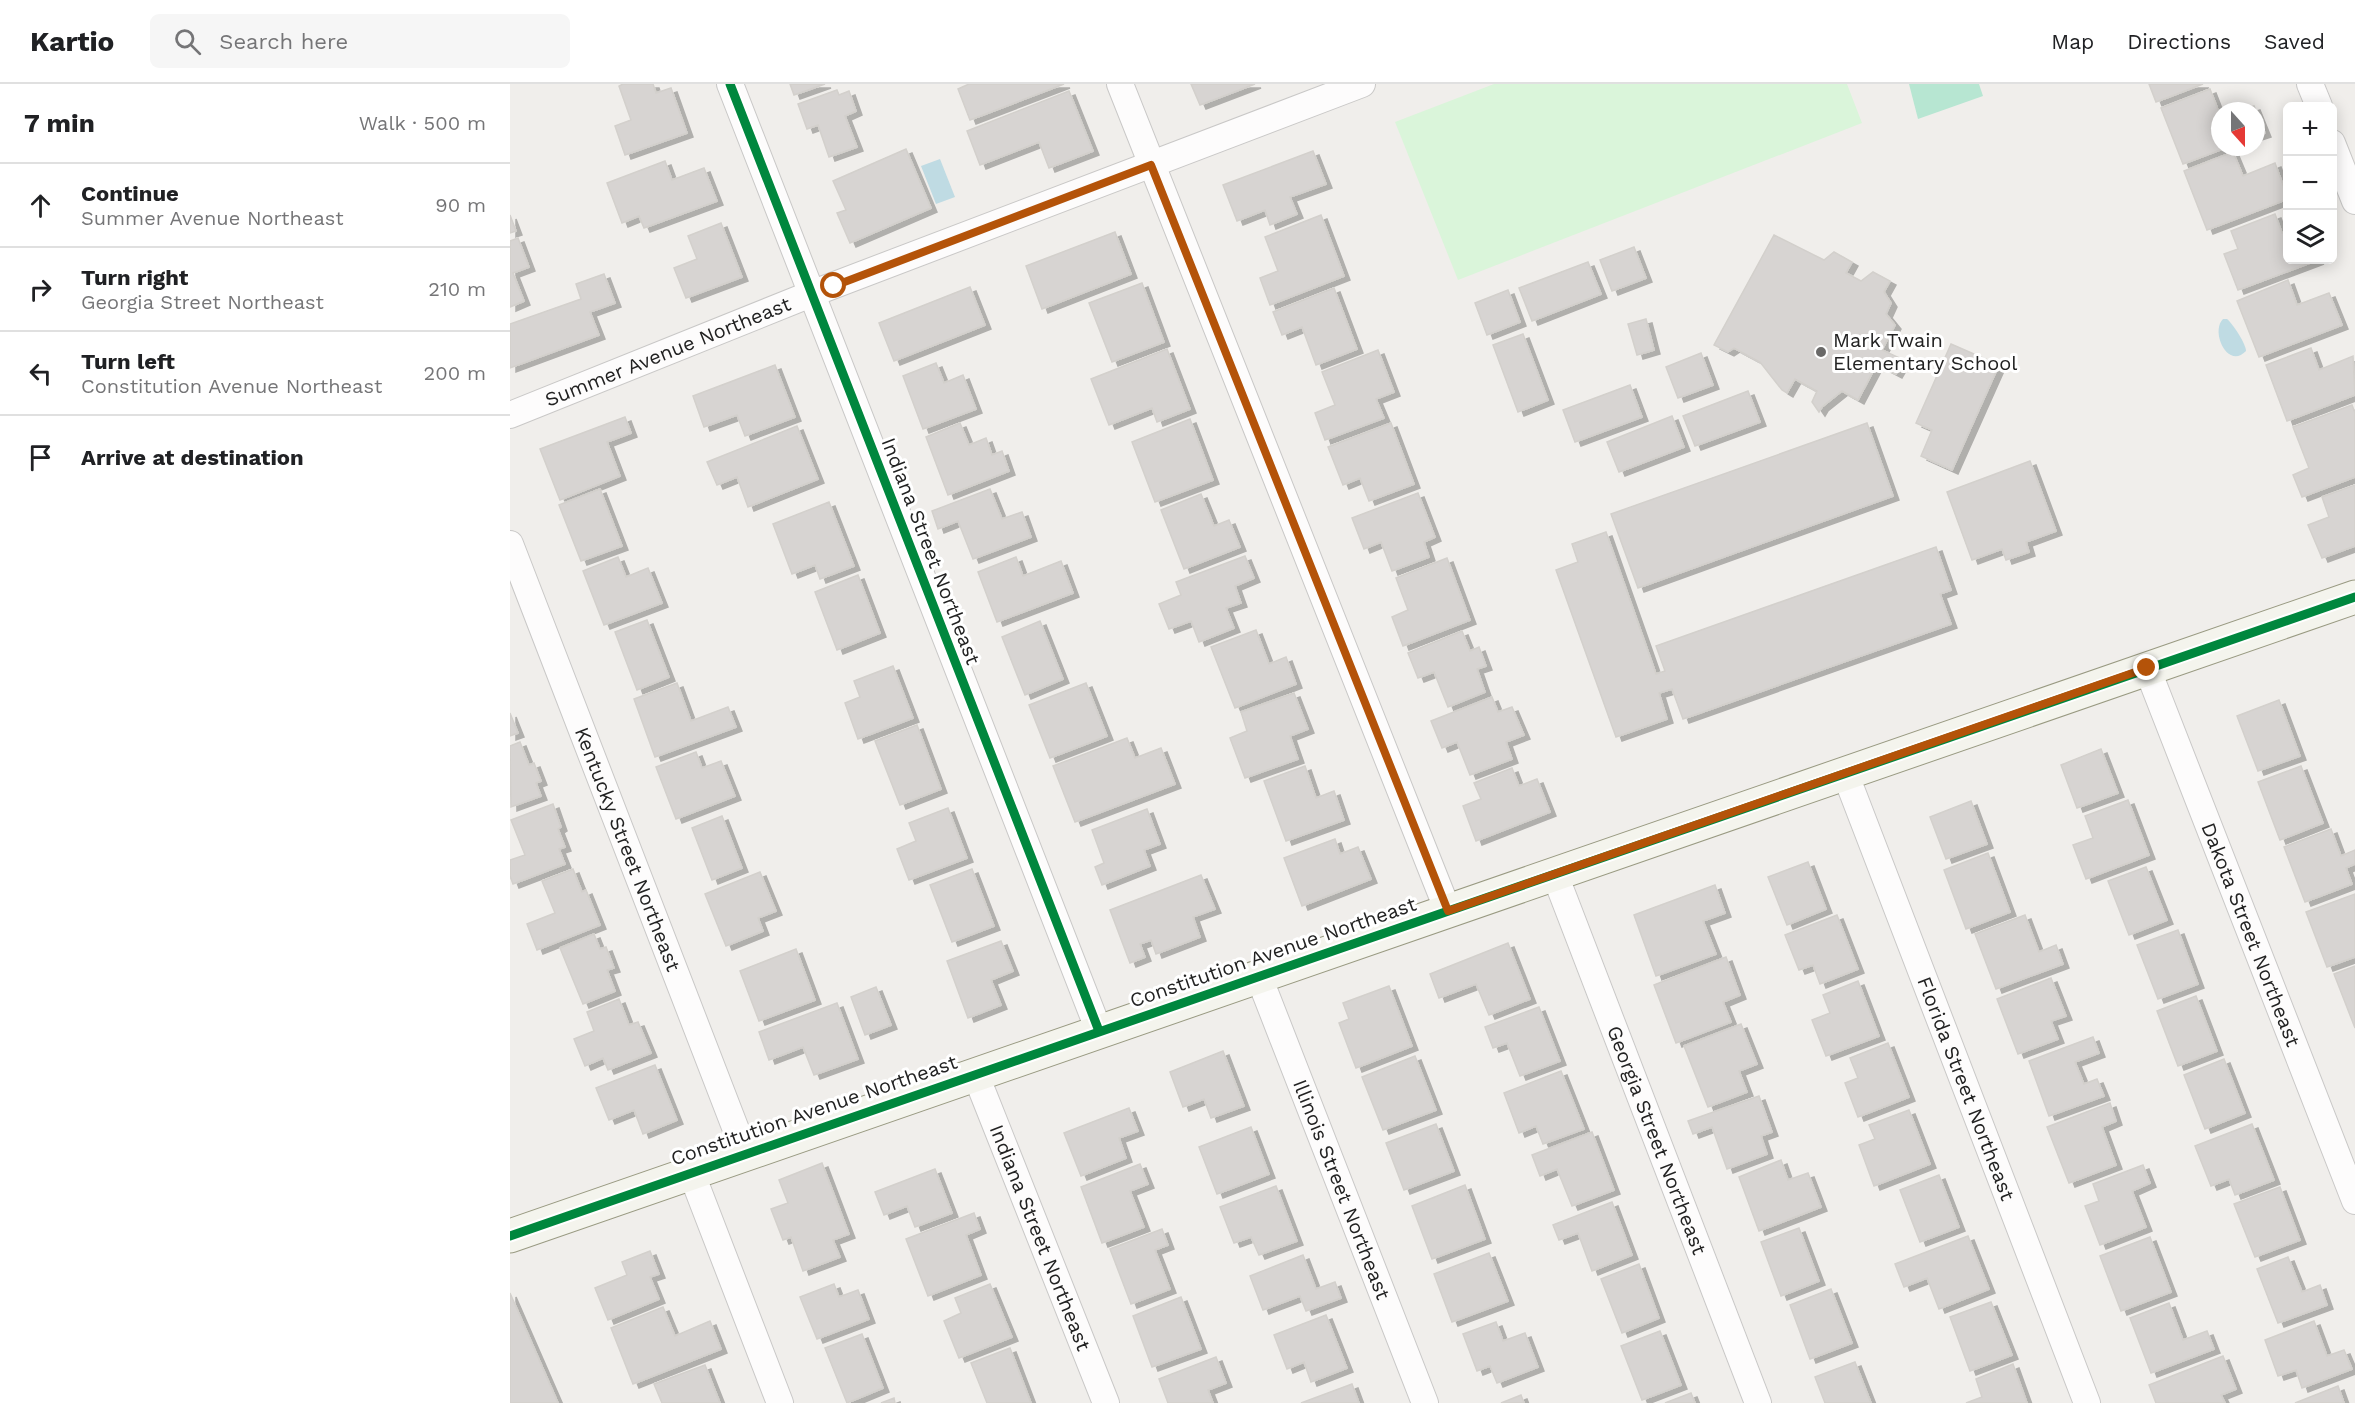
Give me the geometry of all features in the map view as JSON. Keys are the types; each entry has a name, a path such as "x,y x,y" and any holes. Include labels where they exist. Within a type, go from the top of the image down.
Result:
{"street":[{"name":"Indiana Street Northeast","path":"730,84 1099,1031"},
{"path":"1120,84 1448,911"},
{"name":"Summer Avenue Northeast","path":"510,415 811,294 1362,84"},
{"path":"2310,84 2317,102"},
{"path":"2337,156 2355,201"},
{"name":"Kentucky Street Northeast","path":"510,544 745,1153"},
{"name":"Constitution Avenue Northeast","path":"510,1236 975,1073 1555,875 2355,597"},
{"name":"Dakota Street Northeast","path":"2147,668 2355,1201"},
{"name":"Florida Street Northeast","path":"1845,773 2087,1403"},
{"name":"Georgia Street Northeast","path":"1555,875 1758,1403"},
{"name":"Illinois Street Northeast","path":"1259,977 1425,1403"},
{"name":"Indiana Street Northeast","path":"975,1073 1106,1403"},
{"path":"691,1172 780,1403"}],"green space":[{"path":"1494,84 1847,84 1862,123 1458,280 1395,122"},
{"path":"1909,84 1979,84 1983,96 1918,119"}],"water":[{"path":"940,159 955,197 936,204 921,166"},
{"path":"2223,319 2230,322 2244,344 2246,351 2239,356 2227,353 2223,347 2219,332"}],"building":[{"path":"653,84 656,93 671,88 687,133 625,155 615,126 631,120 619,86"},
{"path":"790,84 825,84 794,95"},
{"path":"969,84 1064,84 970,120 958,89"},
{"path":"1191,84 1255,84 1200,105"},
{"path":"2149,84 2203,84 2156,102"},
{"path":"2210,89 2215,102 2211,102 2211,153 2183,164 2161,108"},
{"path":"837,90 839,95 849,91 856,111 845,116 857,147 829,157 818,125 807,129 798,104"},
{"path":"1069,91 1093,151 1049,168 1039,142 980,165 967,131"},
{"path":"906,149 931,208 850,243 837,213 846,210 833,181"},
{"path":"1313,151 1326,184 1290,197 1297,214 1270,225 1265,210 1237,221 1223,185"},
{"path":"2223,156 2235,156 2243,176 2275,163 2283,185 2283,201 2207,230 2184,171"},
{"path":"665,161 672,180 704,168 717,201 644,228 639,216 622,223 607,183"},
{"path":"2275,214 2283,233 2283,264 2307,264 2238,290 2224,254 2238,249 2231,231"},
{"path":"510,215 516,231 510,233"},
{"path":"1321,215 1344,276 1270,305 1260,278 1278,271 1265,237"},
{"path":"721,223 742,277 686,298 674,268 697,259 688,236"},
{"path":"1115,232 1131,274 1042,309 1026,266"},
{"path":"1774,235 1824,260 1834,252 1852,262 1846,273 1861,281 1873,272 1890,281 1884,292 1891,303 1886,314 1895,325 1882,350 1904,360 1896,374 1877,364 1858,400 1842,391 1819,412 1812,402 1817,391 1795,379 1787,393 1782,390 1760,362 1734,348 1728,352 1714,345"},
{"path":"518,238 529,267 513,273 524,301 510,307 510,241"},
{"path":"1634,247 1646,278 1612,291 1600,260"},
{"path":"1588,262 1601,294 1532,321 1519,288"},
{"path":"604,274 615,303 590,312 599,335 510,368 510,324 581,299 576,284"},
{"path":"2288,280 2297,305 2329,293 2342,325 2259,357 2237,301"},
{"path":"1142,283 1164,342 1112,362 1089,303"},
{"path":"970,287 985,325 894,361 879,323"},
{"path":"1334,288 1357,349 1316,365 1302,327 1282,335 1273,312"},
{"path":"1508,290 1520,322 1487,335 1475,303"},
{"path":"1646,319 1654,350 1637,355 1628,324"},
{"path":"1523,334 1548,400 1518,412 1493,345"},
{"path":"1951,344 1999,365 1952,470 1921,456 1932,430 1916,423"},
{"path":"2311,348 2319,370 2353,356 2355,395 2287,421 2266,365"},
{"path":"1167,349 1190,409 1157,422 1152,408 1109,425 1091,379"},
{"path":"1378,350 1394,392 1376,399 1384,418 1325,440 1315,413 1335,405 1322,372"},
{"path":"1701,353 1713,385 1678,398 1666,367"},
{"path":"936,363 944,383 963,375 976,409 923,429 903,376"},
{"path":"775,365 795,417 745,436 737,415 704,427 693,396"},
{"path":"1630,385 1642,417 1575,442 1563,410"},
{"path":"1748,391 1760,422 1695,446 1683,416"},
{"path":"2352,405 2355,413 2355,477 2302,497 2293,475 2309,468 2293,427"},
{"path":"1672,416 1684,447 1619,472 1607,442"},
{"path":"625,417 631,433 607,442 620,476 560,500 540,449"},
{"path":"1190,419 1213,480 1155,502 1132,442"},
{"path":"960,423 969,445 986,438 992,455 1002,451 1009,471 948,495 926,437"},
{"path":"1391,423 1414,484 1369,501 1360,478 1343,485 1328,447"},
{"path":"1867,423 1893,496 1638,588 1611,514"},
{"path":"797,426 818,479 748,507 737,477 717,485 707,462"},
{"path":"2030,461 2056,531 2026,542 2029,552 2006,560 2002,549 1972,560 1947,492"},
{"path":"2355,485 2355,546 2322,558 2308,525 2329,517 2322,497"},
{"path":"600,489 622,546 581,561 559,505"},
{"path":"990,489 1002,519 1022,512 1031,537 973,559 958,521 938,529 932,511"},
{"path":"1418,493 1435,537 1424,542 1429,557 1392,571 1381,542 1364,549 1352,518"},
{"path":"1201,494 1214,526 1229,520 1240,547 1184,569 1161,510"},
{"path":"829,502 854,566 820,579 815,565 792,574 773,524"},
{"path":"1606,532 1656,674 1665,671 1656,646 1936,547 1951,590 1940,594 1951,624 1683,719 1672,689 1659,693 1667,719 1616,737 1556,570 1578,562 1572,544"},
{"path":"1245,556 1254,578 1235,586 1241,603 1226,608 1234,628 1199,642 1191,621 1169,629 1159,604 1181,595 1176,582"},
{"path":"618,557 626,577 648,568 662,603 604,625 583,571"},
{"path":"1016,557 1023,576 1061,561 1073,593 997,622 978,572"},
{"path":"1447,558 1470,620 1403,646 1392,617 1408,610 1396,578"},
{"path":"858,575 880,633 837,650 815,592"},
{"path":"647,620 669,677 637,690 615,632"},
{"path":"1040,621 1063,679 1025,695 1002,637"},
{"path":"1256,630 1269,664 1286,657 1296,684 1235,708 1211,647"},
{"path":"1462,631 1470,651 1479,647 1486,666 1477,669 1485,692 1448,707 1434,672 1418,678 1408,653"},
{"path":"893,666 913,718 858,739 845,703 860,697 854,681"},
{"path":"677,683 691,721 728,707 736,727 655,757 634,699"},
{"path":"1086,683 1107,736 1050,758 1029,705"},
{"path":"1294,693 1308,729 1290,736 1298,759 1245,778 1230,738 1247,731 1241,712"},
{"path":"1492,697 1498,712 1512,707 1524,735 1506,742 1512,759 1470,775 1457,742 1442,748 1431,721"},
{"path":"2279,700 2300,756 2258,771 2237,716"},
{"path":"510,713 518,733 510,736"},
{"path":"917,725 941,789 900,805 875,741"},
{"path":"1127,738 1135,758 1161,748 1175,784 1075,822 1053,766"},
{"path":"520,742 529,765 534,763 541,781 536,783 541,796 511,807 510,746"},
{"path":"2101,749 2118,793 2077,808 2061,765"},
{"path":"696,752 702,768 721,761 735,796 676,819 656,767"},
{"path":"1305,766 1316,798 1334,791 1344,820 1286,841 1264,781"},
{"path":"2301,766 2323,823 2280,840 2258,782"},
{"path":"1512,768 1519,786 1537,779 1550,812 1476,841 1463,806 1481,799 1474,783"},
{"path":"2128,800 2149,855 2086,879 2073,845 2093,838 2085,816"},
{"path":"1971,801 1987,844 1946,859 1930,817"},
{"path":"553,804 561,827 558,829 565,847 559,849 565,864 513,884 510,876 510,860 525,855 511,820"},
{"path":"948,808 967,858 909,880 897,849 916,841 909,823"},
{"path":"1147,809 1160,844 1144,850 1150,866 1102,885 1095,867 1104,863 1092,830"},
{"path":"722,816 742,868 712,880 692,828"},
{"path":"2331,829 2341,856 2355,850 2355,864 2346,868 2352,884 2305,902 2284,847"},
{"path":"1335,839 1340,854 1358,847 1371,879 1302,906 1284,858"},
{"path":"1988,853 2010,912 1966,929 1944,870"},
{"path":"1808,862 1826,909 1787,925 1768,877"},
{"path":"2146,867 2167,920 2129,935 2108,881"},
{"path":"573,869 582,892 586,890 600,925 537,950 527,924 555,913 542,881"},
{"path":"972,869 994,926 952,942 930,885"},
{"path":"760,872 776,911 758,918 763,931 726,946 705,894"},
{"path":"1201,875 1215,909 1193,917 1200,937 1156,954 1151,940 1140,944 1145,957 1130,963 1110,910"},
{"path":"1715,885 1725,913 1703,921 1716,954 1656,976 1634,915"},
{"path":"2355,894 2355,957 2327,967 2306,912"},
{"path":"1837,915 1858,969 1820,984 1813,965 1799,970 1785,935"},
{"path":"2025,915 2039,952 2056,945 2063,964 1996,989 1975,934"},
{"path":"2178,930 2198,984 2158,999 2137,945"},
{"path":"594,934 600,949 606,947 614,968 607,970 615,991 583,1004 560,948"},
{"path":"1001,941 1013,971 991,980 1001,1005 968,1018 947,961"},
{"path":"1508,943 1530,999 1489,1015 1476,984 1439,998 1430,974"},
{"path":"796,949 815,1000 759,1021 740,971"},
{"path":"1726,957 1740,995 1723,1002 1731,1022 1676,1043 1654,985"},
{"path":"2355,966 2355,1028 2334,974"},
{"path":"2051,978 2066,1016 2051,1021 2058,1039 2018,1054 1997,999"},
{"path":"1858,981 1879,1036 1826,1056 1812,1020 1830,1013 1823,995"},
{"path":"1389,986 1412,1046 1356,1068 1339,1023 1349,1019 1343,1003"},
{"path":"876,987 891,1025 865,1035 851,997"},
{"path":"2196,996 2217,1051 2178,1066 2157,1011"},
{"path":"619,999 629,1025 638,1022 651,1053 608,1070 603,1058 585,1066 574,1039 594,1031 587,1012"},
{"path":"837,1003 858,1059 814,1075 803,1047 769,1060 759,1032"},
{"path":"1539,1007 1560,1061 1520,1076 1507,1043 1493,1048 1485,1027"},
{"path":"1741,1024 1757,1064 1739,1071 1747,1092 1708,1107 1684,1046"},
{"path":"2093,1037 2099,1053 2075,1062 2084,1084 2097,1079 2104,1096 2049,1116 2029,1061"},
{"path":"1888,1043 1909,1097 1858,1117 1845,1083 1858,1078 1850,1058"},
{"path":"1223,1051 1244,1106 1211,1118 1204,1099 1183,1107 1170,1072"},
{"path":"1415,1056 1436,1110 1383,1130 1362,1077"},
{"path":"2224,1059 2245,1113 2205,1129 2184,1075"},
{"path":"655,1065 677,1120 643,1134 634,1110 609,1120 596,1088"},
{"path":"1561,1071 1584,1129 1543,1144 1536,1126 1519,1133 1504,1093"},
{"path":"1759,1096 1772,1132 1761,1136 1767,1154 1727,1169 1712,1127 1693,1134 1688,1121"},
{"path":"2110,1103 2116,1121 2102,1127 2116,1165 2069,1183 2047,1127"},
{"path":"1129,1108 1138,1131 1119,1138 1126,1158 1081,1176 1064,1133"},
{"path":"1909,1110 1930,1164 1874,1186 1859,1145 1875,1139 1869,1125"},
{"path":"1436,1124 1454,1171 1404,1190 1386,1143"},
{"path":"2252,1124 2274,1180 2235,1195 2229,1179 2211,1186 2195,1146"},
{"path":"1251,1127 1269,1174 1217,1194 1199,1147"},
{"path":"1592,1132 1614,1190 1572,1206 1557,1169 1540,1176 1532,1155"},
{"path":"1781,1160 1788,1180 1808,1173 1821,1207 1759,1231 1739,1177"},
{"path":"822,1163 849,1234 833,1240 840,1257 803,1271 791,1237 783,1240 771,1209 788,1203 779,1180"},
{"path":"1140,1164 1148,1184 1130,1191 1144,1227 1102,1243 1081,1187"},
{"path":"2143,1165 2150,1183 2132,1191 2146,1227 2100,1245 2085,1206 2099,1201 2093,1184"},
{"path":"935,1169 952,1213 915,1227 907,1206 884,1215 875,1192"},
{"path":"1939,1175 1959,1227 1920,1242 1900,1190"},
{"path":"1465,1185 1485,1239 1432,1259 1412,1206"},
{"path":"1276,1186 1297,1241 1259,1255 1251,1237 1234,1243 1220,1207"},
{"path":"2280,1187 2300,1240 2255,1257 2234,1204"},
{"path":"1612,1202 1632,1255 1592,1271 1578,1233 1559,1240 1553,1225"},
{"path":"974,1213 980,1229 966,1235 981,1275 928,1296 906,1239"},
{"path":"1799,1228 1819,1281 1781,1296 1761,1242"},
{"path":"1162,1229 1168,1245 1155,1250 1170,1289 1131,1304 1110,1249"},
{"path":"1968,1236 1989,1289 1939,1309 1927,1278 1904,1287 1895,1264"},
{"path":"2150,1237 2171,1292 2121,1311 2100,1256"},
{"path":"650,1251 659,1274 650,1277 659,1299 608,1320 595,1288 627,1275 622,1262"},
{"path":"1489,1253 1508,1301 1452,1322 1434,1274"},
{"path":"1303,1255 1316,1289 1335,1282 1341,1298 1306,1311 1300,1296 1263,1310 1250,1276"},
{"path":"2288,1257 2302,1292 2320,1285 2327,1305 2278,1323 2257,1269"},
{"path":"1639,1264 1659,1318 1622,1333 1601,1279"},
{"path":"834,1284 839,1297 858,1290 869,1319 817,1339 800,1297"},
{"path":"990,1284 1012,1337 959,1358 944,1321 961,1313 955,1298"},
{"path":"1831,1289 1852,1343 1810,1359 1790,1305"},
{"path":"510,1293 558,1403 510,1403"},
{"path":"1181,1297 1201,1349 1152,1367 1133,1316"},
{"path":"1991,1302 2012,1355 1970,1371 1950,1317"},
{"path":"2169,1303 2183,1340 2207,1331 2214,1349 2151,1373 2130,1318"},
{"path":"663,1307 675,1336 710,1321 721,1349 633,1384 611,1328"},
{"path":"1326,1315 1347,1368 1311,1382 1304,1362 1287,1369 1274,1335"},
{"path":"2314,1321 2327,1356 2344,1350 2352,1369 2302,1388 2296,1370 2278,1376 2265,1340"},
{"path":"1496,1322 1503,1341 1525,1333 1538,1367 1497,1383 1490,1366 1477,1371 1463,1334"},
{"path":"1660,1331 1681,1385 1642,1400 1621,1346"},
{"path":"862,1334 883,1388 847,1403 825,1348"},
{"path":"1010,1348 1031,1403 987,1403 971,1363"},
{"path":"2223,1356 2236,1389 2221,1395 2225,1403 2156,1403 2149,1385"},
{"path":"1216,1357 1226,1383 1208,1390 1213,1403 1168,1403 1159,1379"},
{"path":"1855,1362 1871,1403 1825,1403 1815,1377"},
{"path":"2013,1364 2027,1403 1966,1403 1982,1397 1976,1379"},
{"path":"705,1365 720,1403 662,1403 654,1384"},
{"path":"1352,1384 1359,1403 1301,1403"},
{"path":"2338,1386 2344,1403 2295,1403"},
{"path":"1691,1393 1695,1403 1665,1403"},
{"path":"1521,1395 1524,1403 1501,1403"},
{"path":"894,1398 895,1403 881,1403"}],"cycle path":[{"path":"730,84 1099,1031"},
{"path":"510,1236 2355,597"}],"place":[{"name":"Mark Twain Elementary School","path":"1821,352"}],"route":[{"path":"834,286 1151,165 1448,911 2147,668"}]}
